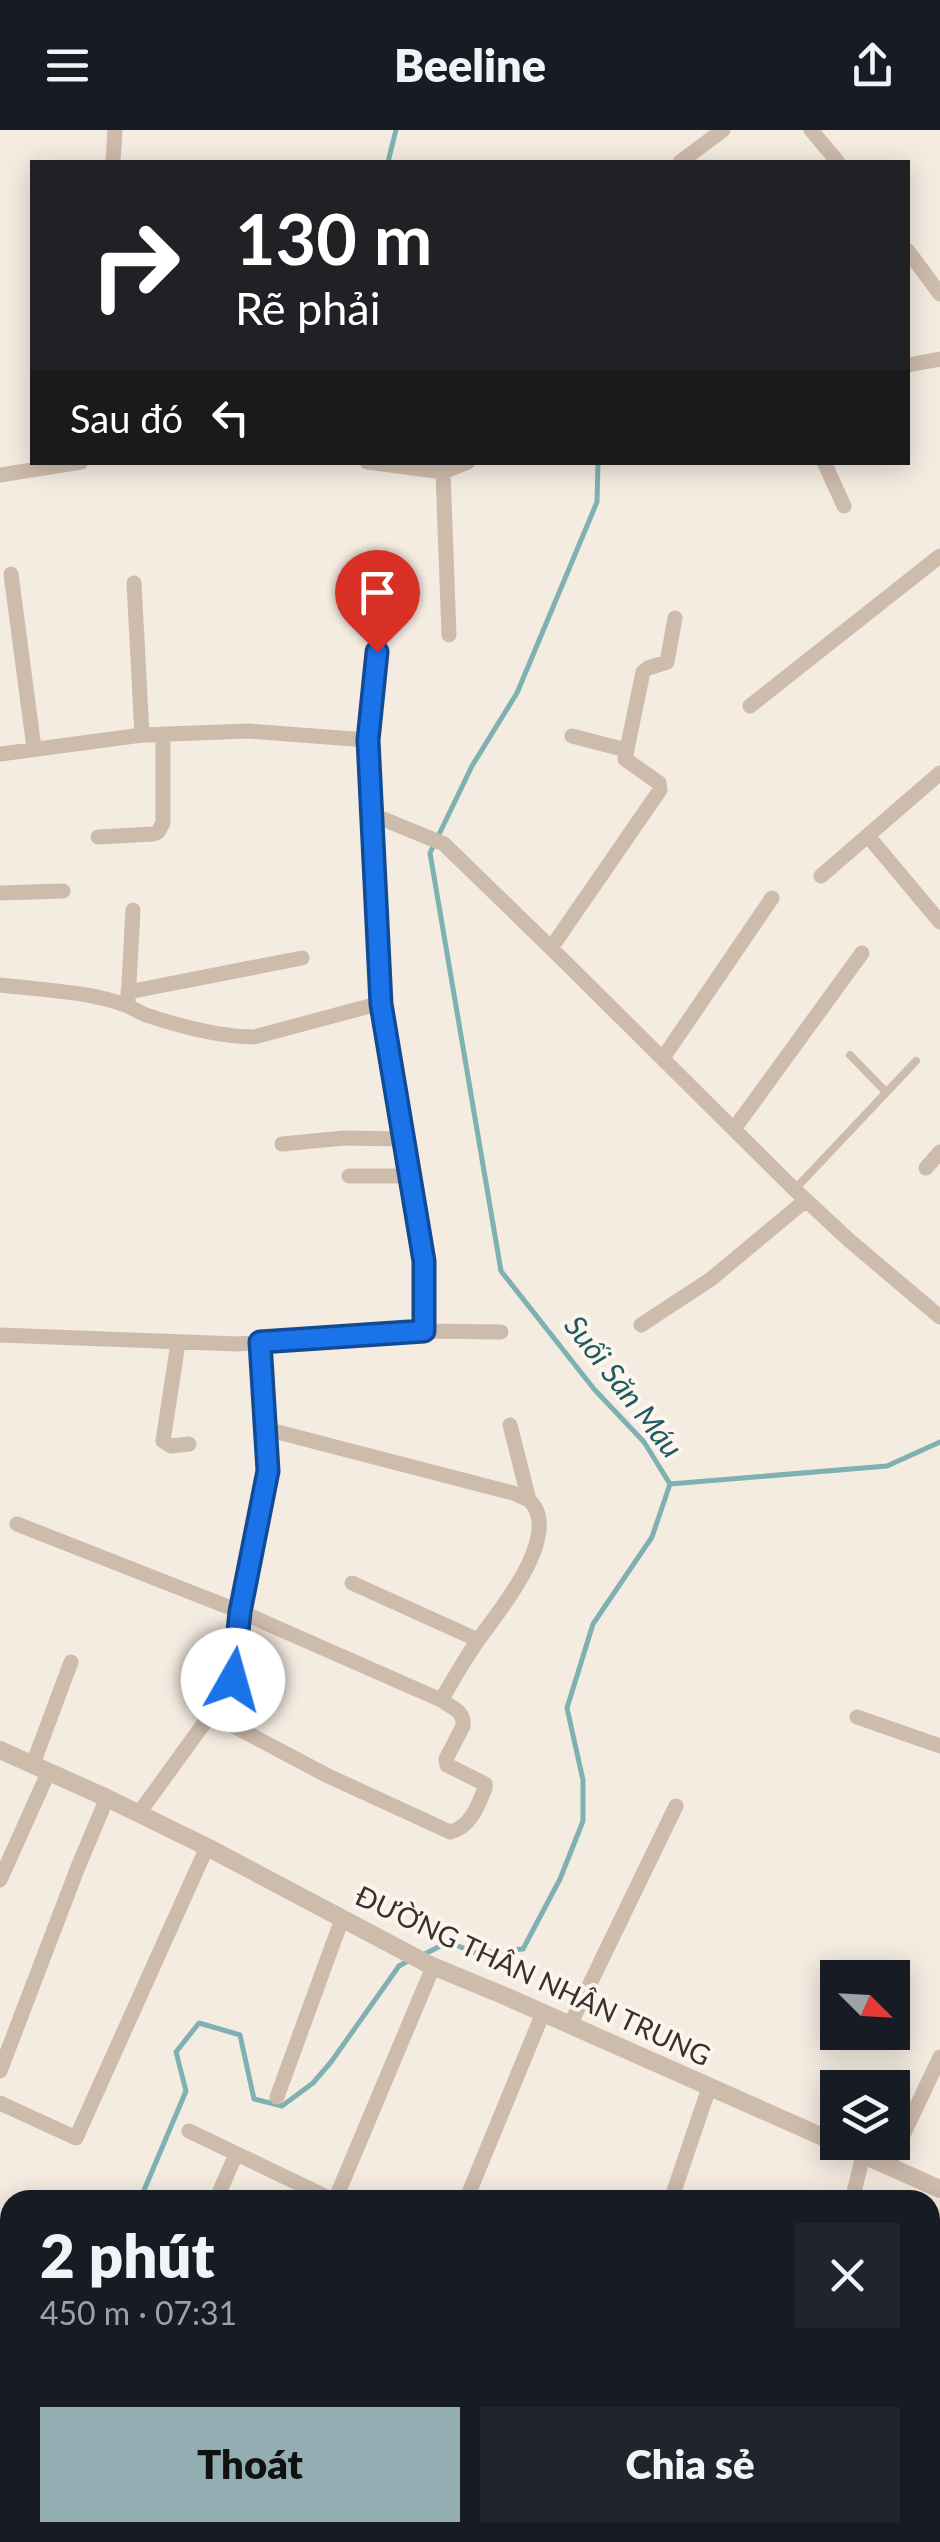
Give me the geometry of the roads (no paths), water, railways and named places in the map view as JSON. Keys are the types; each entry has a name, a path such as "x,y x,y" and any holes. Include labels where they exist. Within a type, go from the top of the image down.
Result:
{"street":[{"path":"113,160 115,130"},
{"path":"683,160 723,130"},
{"path":"812,130 836,160"},
{"path":"910,254 940,294"},
{"path":"910,365 940,359"},
{"path":"0,475 48,465"},
{"path":"390,465 442,472 460,465"},
{"path":"825,465 844,506"},
{"path":"442,472 449,635"},
{"path":"750,706 937,566"},
{"path":"11,574 34,748"},
{"path":"134,582 142,734"},
{"path":"551,948 660,790 659,784 624,759 643,672 667,662 675,618"},
{"path":"377,652 368,740 381,1004 424,1261 424,1331"},
{"path":"0,754 142,734 248,731 368,740"},
{"path":"98,837 153,834 161,829 163,734"},
{"path":"572,736 626,750"},
{"path":"821,876 940,773"},
{"path":"371,814 444,844 800,1195 940,1318"},
{"path":"868,836 940,922"},
{"path":"0,894 63,891"},
{"path":"663,1058 772,898"},
{"path":"128,999 134,910"},
{"path":"734,1129 862,953"},
{"path":"0,985 128,999 302,958"},
{"path":"128,999 148,1015 214,1032 254,1037 381,1004"},
{"path":"282,1144 344,1138 404,1139"},
{"path":"926,1168 940,1152"},
{"path":"348,1176 411,1176"},
{"path":"642,1325 711,1279 800,1195"},
{"path":"0,1335 178,1343 424,1331 501,1332"},
{"path":"139,1813 233,1680 240,1612 268,1471 260,1342"},
{"path":"178,1343 163,1441 171,1446 190,1444"},
{"path":"441,1700 528,1566 539,1530 540,1515 529,1500 510,1426"},
{"path":"266,1429 529,1500"},
{"path":"18,1524 240,1612 441,1700 461,1714 464,1721 447,1764 485,1784 483,1793 466,1825 450,1832 326,1776 211,1714"},
{"path":"352,1583 478,1640"},
{"path":"0,1880 41,1767 71,1662"},
{"path":"857,1718 940,1746"},
{"name":"ĐƯỜNG THÂN NHÂN TRUNG","path":"0,1750 139,1813 432,1966 820,2137"},
{"path":"0,2071 107,1798"},
{"path":"570,2026 676,1806"},
{"path":"0,2103 76,2138 207,1847"},
{"path":"277,2097 342,1919"},
{"path":"338,2190 432,1966"},
{"path":"470,2190 543,2013"},
{"path":"888,2167 940,2057"},
{"path":"674,2190 709,2088"},
{"path":"190,2131 313,2190"},
{"path":"220,2190 236,2154"},
{"path":"854,2190 862,2160"},
{"name":"ĐƯỜNG THÂN NHÂN TRUNG","path":"872,2160 940,2189"}],"lane":[{"path":"850,1055 886,1092"},
{"path":"800,1195 916,1060"}],"waterway":[{"name":"Suối Săn Máu","path":"388,160 396,130"},
{"name":"Suối Săn Máu","path":"423,1955 448,1942 476,1953 523,1949 560,1879 583,1821 583,1780 567,1708 593,1624 652,1537 670,1484 644,1442 594,1389 501,1271 430,853 472,766 517,693 597,502 598,465"},
{"path":"670,1484 887,1466 940,1442"},
{"name":"Suối Săn Máu","path":"144,2190 186,2091 176,2052 199,2023 240,2035 254,2099 282,2106 313,2083 399,1966 408,1961"}]}
